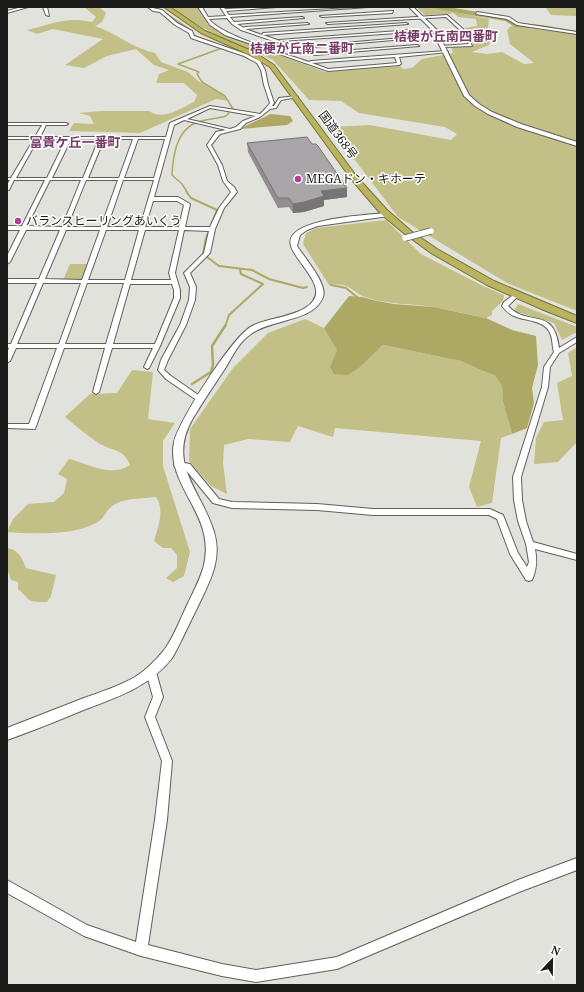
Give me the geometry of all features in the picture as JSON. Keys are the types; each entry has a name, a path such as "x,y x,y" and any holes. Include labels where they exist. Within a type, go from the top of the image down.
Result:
{"highway":[{"name":"国道368号","path":"167,7 203,33 268,62 296,97 328,144 364,192 387,215 432,249 469,272 516,295 577,320"}],"street":[{"path":"7,12 26,7"},
{"path":"45,7 48,15"},
{"path":"150,7 154,10 161,11 176,24 191,32 192,37 208,41 223,48 245,55 260,64 272,103 261,116 242,123 238,128 218,133 209,145 220,164 225,181 234,191 209,229 205,255 187,273 194,293 190,309 178,337 162,363 161,370 166,376 191,392 200,400"},
{"path":"200,7 211,24 221,31 241,40 328,70 399,64 396,56"},
{"path":"222,9 274,7"},
{"path":"294,7 312,31"},
{"path":"206,18 297,12 316,9 366,7"},
{"path":"388,7 406,24 413,35 421,54"},
{"path":"411,7 437,34 467,96 476,104 489,113 577,144"},
{"path":"222,9 233,23 242,29 315,54 417,46"},
{"path":"316,9 357,59"},
{"path":"322,16 392,12"},
{"path":"477,14 508,18 517,24 577,33"},
{"path":"328,23 421,16 447,16 463,32 471,45 443,46"},
{"path":"233,23 302,18"},
{"path":"242,29 307,24"},
{"path":"241,40 258,35 406,24"},
{"path":"291,32 296,39"},
{"path":"276,41 338,36 413,35 463,32"},
{"path":"295,47 344,44 413,35"},
{"path":"307,62 446,52"},
{"path":"269,108 275,107 280,99 296,97"},
{"path":"96,392 172,124 210,107 261,116"},
{"path":"183,119 231,130"},
{"path":"7,124 66,124"},
{"path":"7,189 10,179 45,124"},
{"path":"7,138 168,138"},
{"path":"7,262 69,138"},
{"path":"7,360 10,346 41,281 102,138"},
{"path":"7,426 32,427 136,138"},
{"path":"10,179 157,179"},
{"path":"146,367 157,346 176,298 177,290 172,273 187,204 178,199 151,199"},
{"path":"7,734 116,692 139,681 151,672 169,653 212,561 213,551 210,532 178,465 178,438 200,400 244,335 260,325 305,310 318,300 320,293 318,284 294,246 294,240 298,233 317,224 387,215"},
{"path":"7,228 209,229"},
{"path":"405,238 431,231"},
{"path":"7,281 174,282"},
{"path":"516,295 506,302 505,306 508,311 516,316 549,326 553,333 557,352"},
{"path":"178,465 187,466 216,501 232,505 317,507 374,512 490,512 500,517 514,554 529,577 533,562 530,544 522,521 518,500 517,477 545,387 547,367 557,352 577,339"},
{"path":"10,346 157,346"},
{"path":"530,544 577,557"},
{"path":"141,950 161,820 167,761 150,717 158,697 151,672"},
{"path":"7,886 84,930 141,950 222,970 256,976 337,963 518,886 577,864"}],"shaded area":[{"path":"84,7 99,7 106,13 102,22 95,26 132,45 155,53 161,62 188,72 198,81 221,94 229,101 216,99 140,133 69,131 74,123 94,124 90,116 79,113 100,111 149,111 160,115 172,113 194,102 197,95 184,83 156,83 159,74 169,70 154,65 136,49 107,56 84,68 65,65 103,39 53,29 37,34 27,30 67,20 83,20 92,22 96,17"},
{"path":"173,7 198,7 208,23 206,23 224,34 325,72 400,66 403,69 412,68 422,59 453,53 451,47 469,47 473,45 465,28 477,26 476,19 458,17 452,12 451,14 425,15 416,7 432,7 489,19 488,28 482,30 488,33 491,39 489,45 472,52 487,54 502,52 524,64 534,63 510,44 507,30 511,26 577,34 577,311 507,283 398,217 330,127 370,125 451,140 457,134 445,127 359,113 341,101 309,100 273,60 214,34 186,18"},
{"path":"502,7 577,7 577,16 551,15 546,8"},
{"path":"270,114 290,116 293,121 287,125 241,129 263,118"},
{"path":"386,220 421,254 483,286 504,295 503,301 492,311 492,315 486,318 432,307 384,302 362,296 347,286 337,284 329,285 303,244 306,233 317,228"},
{"path":"70,264 89,264 83,278 79,280 63,280"},
{"path":"349,296 362,297 394,304 433,307 486,318 512,330 536,336 538,365 532,388 534,403 527,428 512,434 503,402 502,386 495,375 461,361 383,345 360,367 348,375 334,374 330,367 337,350 324,328"},
{"path":"518,304 577,327 577,334 575,333 562,340 554,323 514,311"},
{"path":"305,319 324,328 338,350 330,367 360,367 383,345 461,361 483,371 495,374 502,386 503,402 512,434 501,438 492,503 477,507 469,487 481,441 335,428 333,437 298,426 290,442 248,439 224,445 223,463 227,494 211,486 189,461 190,429 233,368 268,333"},
{"path":"577,347 577,442 558,462 534,464 536,438 544,422 563,420 557,383 572,376 568,353"},
{"path":"132,370 153,372 148,419 175,423 163,441 163,466 190,552 184,576 173,582 166,578 177,568 177,555 171,548 163,548 154,541 159,524 160,513 159,502 156,497 132,499 121,502 111,507 99,521 90,526 67,532 7,532 13,519 28,504 54,502 64,493 67,479 58,474 69,459 107,470 122,469 130,465 121,453 100,444 65,417 90,394 117,393"},
{"path":"7,548 17,553 26,568 56,575 51,596 47,602 35,602 30,600 18,589 18,582 11,580 7,568"}],"building":[{"name":"MEGAドン・キホーテ","path":"307,137 312,144 316,144 318,146 347,188 321,191 324,196 293,204 289,198 278,198 247,143"}],"waterway":[{"path":"152,7 175,20 195,36 225,47 178,64 199,72 197,74 202,82 225,96 233,109"},
{"path":"437,7 475,14"},
{"path":"478,14 507,19 515,25 542,27 577,33"},
{"path":"187,192 182,184 172,175 173,160 180,138 184,132 195,123 226,116 229,113"},
{"path":"186,191 191,198 217,210 206,238 203,254 219,266 252,270 269,279 303,288 307,287"},
{"path":"225,327 229,315 263,284 241,274 240,269"},
{"path":"331,285 346,288 358,298"},
{"path":"192,384 211,372 213,365 212,346 225,326"}],"place":[{"name":"MEGAドン・キホーテ","path":"298,179"},
{"name":"バランスヒーリングあいくう","path":"18,221"}],"district":[{"name":"桔梗が丘南四番町","path":"446,36"},
{"name":"桔梗が丘南二番町","path":"302,48"},
{"name":"富貴ケ丘一番町","path":"75,142"}]}
